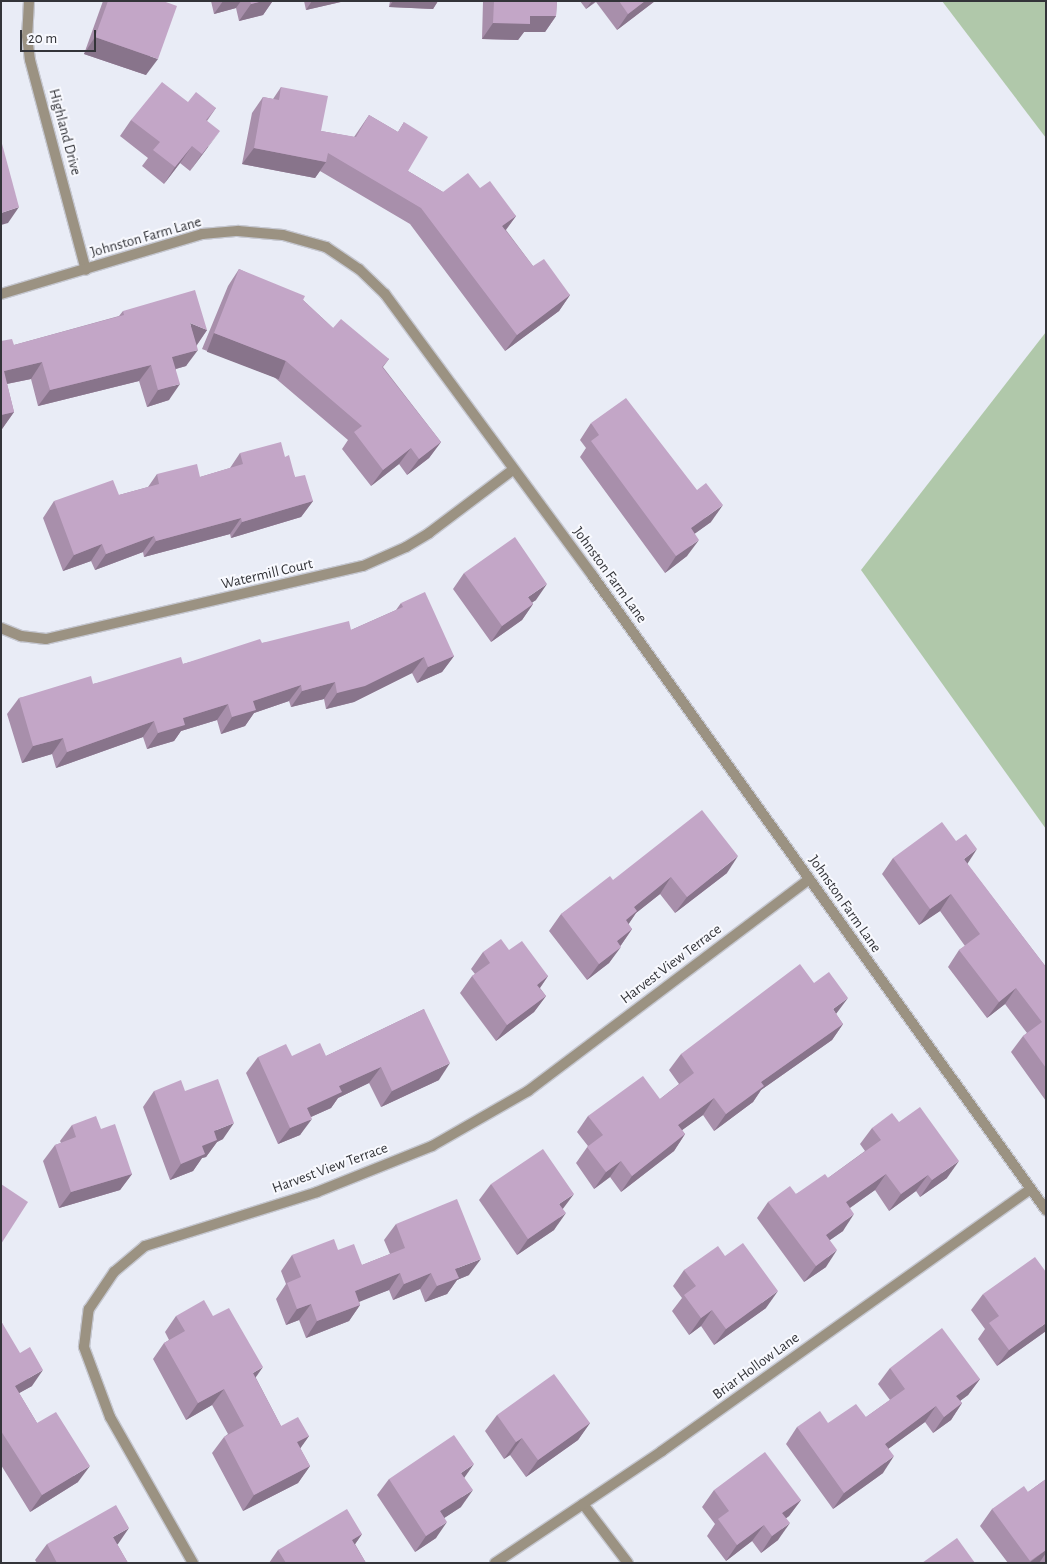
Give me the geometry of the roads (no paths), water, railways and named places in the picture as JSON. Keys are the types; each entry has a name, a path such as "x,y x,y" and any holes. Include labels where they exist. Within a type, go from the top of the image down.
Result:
{"street":[{"name":"Highland Drive","path":"29,1 27,36 30,60 86,270"},
{"name":"Johnston Farm Lane","path":"1,294 202,234 238,231 283,235 326,247 359,269 385,294 514,469 1046,1210"},
{"name":"Watermill Court","path":"1,628 21,636 46,639 346,571 406,548 514,469"},
{"name":"Harvest View Terrace","path":"193,1563 110,1418 84,1348 88,1309 114,1272 145,1246 317,1192 440,1141 528,1091 809,879"},
{"name":"Briar Hollow Lane","path":"495,1563 662,1452 1030,1189"},
{"path":"584,1504 628,1563"}]}
